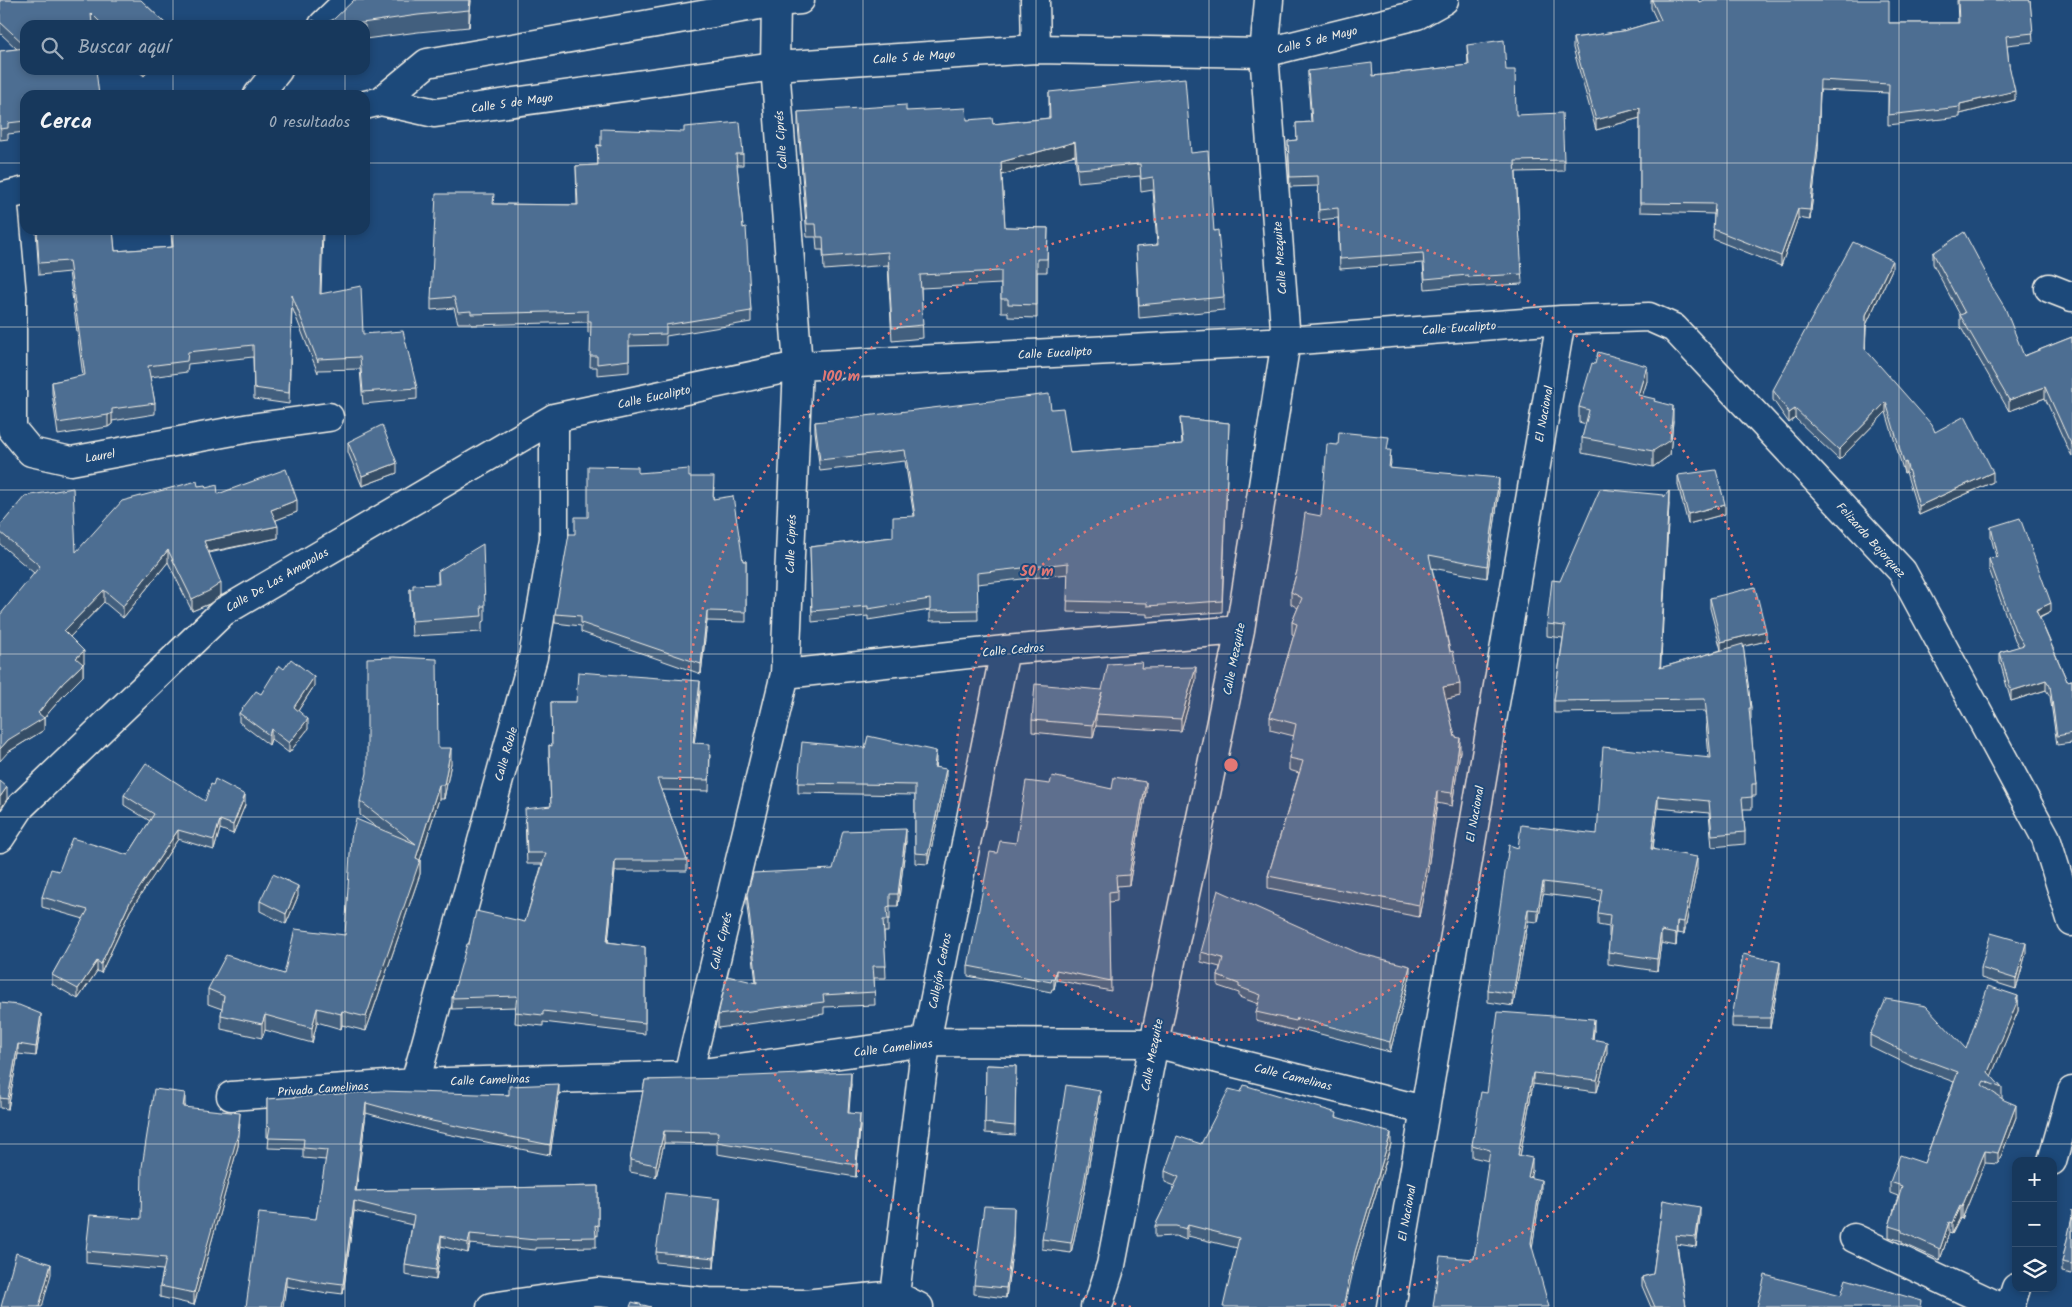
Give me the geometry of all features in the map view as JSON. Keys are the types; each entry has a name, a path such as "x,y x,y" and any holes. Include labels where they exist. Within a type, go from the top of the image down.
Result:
{"street":[{"path":"328,20 349,0"},
{"path":"1035,0 1036,49"},
{"name":"Calle Mezquite","path":"1095,1307 1111,1265 1154,1043 1240,630 1286,341 1264,53 1269,0"},
{"name":"Calle 5 de Mayo","path":"373,103 435,113 775,66 1036,49 1264,53 1444,0"},
{"name":"Calle 5 de Mayo","path":"373,103 427,63 788,1"},
{"name":"Calle Ciprés","path":"688,1075 785,674 798,366 775,66 788,1"},
{"path":"262,90 274,75"},
{"name":"Laurel","path":"9,195 12,296 12,429 32,452 71,461 250,428 329,417"},
{"path":"0,324 12,296"},
{"name":"Felizardo Bojorquez","path":"1560,320 1649,317 1674,328 1902,571 2046,838 2072,922"},
{"name":"Calle Eucalipto","path":"554,418 798,366 1286,341 1560,320"},
{"name":"El Nacional","path":"1391,1307 1560,320"},
{"name":"Calle De Las Amapolas","path":"0,838 21,806 222,612 554,418"},
{"name":"Calle Roble","path":"415,1083 533,657 554,539 554,418"},
{"name":"Calle Cedros","path":"785,674 1005,650 1240,630"},
{"name":"Callejón Cedros","path":"895,1295 926,1042 1005,650"},
{"name":"Calle Camelinas","path":"415,1083 688,1075 926,1042 1154,1043 1424,1110"},
{"name":"Privada Camelinas","path":"231,1096 415,1083"},
{"path":"2053,1157 2072,1091"},
{"path":"1854,1238 2000,1307"},
{"path":"491,1307 597,1292 710,1302 804,1304 895,1295 920,1307"},
{"path":"2010,1307 2015,1292"}],"building":[{"path":"0,0 141,0 162,20 98,20 91,13 92,20 20,20 20,40 0,22"},
{"path":"354,0 470,0 469,10 370,22 370,20 332,20"},
{"path":"1652,0 1698,0 1699,2 1704,0 1889,0 1889,23 1959,23 1958,0 2030,0 2033,33 2006,36 2009,65 2015,91 1960,104 1960,107 1888,115 1889,84 1820,80 1818,140 1810,210 1798,209 1781,256 1713,229 1715,204 1640,203 1640,108 1596,120 1573,38 1623,31 1661,20"},
{"path":"1504,40 1506,70 1515,70 1516,115 1562,113 1564,160 1515,161 1522,274 1468,277 1468,275 1425,279 1423,253 1340,259 1338,208 1319,210 1318,176 1290,177 1288,141 1297,140 1296,123 1312,122 1308,71 1372,63 1373,76 1469,65 1467,45"},
{"path":"20,49 20,75 97,75 98,90 20,90 20,122 8,123 8,128 0,129 0,51"},
{"path":"1185,78 1191,153 1208,151 1214,231 1218,230 1224,297 1139,305 1136,247 1158,245 1153,177 1141,179 1140,164 1078,169 1075,142 1001,162 1005,227 1048,228 1047,259 1037,259 1037,305 1008,304 1008,299 1001,299 1001,271 920,275 923,325 892,328 888,252 824,257 823,237 817,237 816,224 807,224 798,112 906,105 906,111 966,108 967,120 992,118 993,124 1050,118 1049,92"},
{"path":"740,122 743,154 736,154 743,228 746,227 751,311 666,325 666,334 629,335 629,360 597,364 597,356 590,356 591,321 588,321 588,311 471,314 471,311 458,312 454,297 431,299 436,194 494,194 493,204 578,205 576,166 598,165 597,145 601,146 601,129 684,132 684,127"},
{"path":"1964,232 1988,280 2005,308 2024,356 2072,337 2072,445 2045,387 2009,400 1960,315 1965,313 1933,253"},
{"path":"37,235 113,235 115,251 173,247 172,235 322,235 320,294 361,286 363,334 403,331 417,388 363,392 360,357 318,359 318,362 292,295 289,393 254,388 253,345 188,352 187,361 148,366 155,403 112,409 112,413 108,415 58,423 52,382 85,375 69,261 39,263"},
{"path":"1853,242 1892,260 1866,315 1865,349 1932,425 1935,432 1965,416 1993,472 1919,506 1886,402 1839,450 1795,409 1789,413 1773,390"},
{"path":"1598,352 1647,366 1638,395 1673,406 1670,440 1653,451 1582,438 1589,410 1579,407 1592,363 1595,364"},
{"path":"1049,394 1051,409 1063,408 1070,453 1183,444 1180,418 1229,423 1222,601 1147,606 1147,603 1067,601 1068,563 977,573 978,610 930,611 930,599 868,609 868,606 812,611 810,547 893,537 893,517 915,516 905,450 820,460 815,422"},
{"path":"382,425 397,463 362,476 348,442"},
{"path":"1339,432 1389,437 1387,450 1391,450 1389,468 1499,478 1487,566 1429,555 1450,652 1453,651 1460,684 1443,687 1455,737 1460,738 1452,793 1437,791 1419,905 1268,876 1303,761 1289,758 1296,724 1270,717 1297,624 1292,622 1302,598 1291,592 1297,571 1305,513 1321,516 1327,444 1338,445"},
{"path":"588,466 638,467 638,473 689,469 689,477 714,477 713,499 733,496 743,561 746,561 746,612 707,611 701,664 581,623 581,616 555,614 569,534 575,534 575,517 588,517"},
{"path":"286,469 297,500 271,510 278,526 204,541 221,583 209,591 192,599 168,550 123,606 104,590 64,631 84,651 76,658 83,664 63,683 38,713 44,718 8,740 0,749 0,615 40,566 0,532 0,526 25,496 73,488 76,552 122,501 197,481 198,486 205,485 206,488 217,485 218,494"},
{"path":"1716,470 1725,504 1688,514 1678,475"},
{"path":"1600,489 1664,495 1664,497 1669,491 1660,668 1743,644 1751,708 1749,708 1756,784 1752,784 1752,797 1742,798 1745,832 1712,835 1709,801 1658,796 1651,849 1697,857 1684,922 1677,921 1676,934 1661,931 1657,959 1608,952 1611,926 1609,925 1610,915 1598,913 1602,889 1543,882 1538,910 1528,909 1513,994 1488,990 1509,845 1518,848 1521,825 1597,834 1603,747 1711,758 1705,699 1554,701 1565,626 1547,624 1552,580 1560,581"},
{"path":"2020,518 2051,603 2036,610 2067,681 2072,680 2072,733 2057,736 2050,686 2046,680 2011,691 2000,652 2024,645 2015,630 1989,559 1998,556 1991,527"},
{"path":"483,544 485,606 481,606 482,616 412,621 410,589 413,589 413,585 439,584 438,571"},
{"path":"1755,587 1766,631 1721,642 1710,598"},
{"path":"367,658 437,659 438,748 451,748 444,785 439,785 416,858 420,860 366,1017 342,1011 341,1014 317,1008 312,1028 265,1015 262,1024 221,1015 224,996 208,989 226,955 284,974 295,929 345,935 351,838 356,819 416,844 360,801 367,773"},
{"path":"291,659 314,677 294,707 308,719 289,743 271,729 269,735 239,713 256,691 261,694 279,665 284,669"},
{"path":"1142,662 1141,668 1196,667 1181,719 1096,714 1093,725 1032,720 1035,684 1102,690 1108,664"},
{"path":"578,672 700,681 693,743 710,744 709,780 657,779 687,860 615,860 607,942 645,947 645,1023 543,1011 543,1015 515,1012 517,996 452,998 467,944 469,944 476,911 525,922 546,853 527,853 525,809 551,806 549,745 552,746 551,702 576,702"},
{"path":"868,736 936,751 934,767 946,769 928,854 915,853 915,785 798,783 802,742 865,748"},
{"path":"146,763 205,801 211,784 213,785 215,779 245,795 233,825 220,820 214,840 178,830 130,902 101,964 97,961 78,989 52,975 88,910 42,897 51,869 59,871 72,838 128,855 154,814 124,795"},
{"path":"1052,776 1112,789 1114,777 1146,782 1129,875 1116,876 1117,891 1109,892 1111,981 1056,970 1054,979 1051,982 968,966 990,852 997,853 1000,841 1016,843 1026,781 1050,784"},
{"path":"0,781 7,787 0,797"},
{"path":"906,829 898,894 890,894 890,906 887,907 888,920 883,920 886,966 873,966 875,992 823,995 824,1002 718,1015 727,976 757,983 747,894 753,873 833,869 843,831"},
{"path":"273,874 298,886 286,914 260,901"},
{"path":"1218,890 1358,953 1410,966 1390,1042 1297,1018 1296,1021 1256,1012 1261,995 1239,987 1239,984 1218,976 1223,958 1201,952"},
{"path":"1991,933 2026,943 2016,979 1981,968"},
{"path":"1743,954 1780,962 1770,1018 1732,1018"},
{"path":"1988,986 2018,996 2016,1000 2018,1000 1988,1072 2002,1088 1984,1081 1982,1085 2004,1100 2016,1105 1998,1153 1985,1151 1962,1207 1960,1206 1952,1223 1949,1222 1940,1249 1902,1232 1902,1230 1889,1226 1902,1186 1890,1182 1900,1155 1924,1163 1958,1072 1909,1054 1870,1035 1886,999 1926,1006 1966,1049"},
{"path":"0,1003 19,1005 41,1014 36,1047 18,1044 8,1099 0,1098"},
{"path":"1498,1012 1594,1019 1592,1039 1607,1042 1597,1080 1533,1073 1518,1155 1532,1158 1528,1177 1541,1180 1531,1243 1549,1307 1433,1307 1440,1256 1474,1259 1490,1150 1472,1145 1481,1092 1487,1093"},
{"path":"986,1065 1016,1066 1015,1126 985,1123"},
{"path":"851,1072 848,1113 860,1114 856,1165 717,1142 718,1132 664,1131 656,1165 630,1160 645,1080"},
{"path":"559,1084 550,1145 432,1121 366,1103 355,1191 598,1186 598,1226 595,1225 596,1237 536,1238 536,1240 470,1234 468,1243 441,1236 436,1270 405,1265 414,1216 354,1201 343,1284 327,1282 327,1284 286,1276 281,1307 246,1307 259,1213 316,1219 327,1150 303,1148 304,1139 268,1138 270,1127 267,1126 267,1099 382,1091 509,1095 509,1086"},
{"path":"1066,1085 1100,1091 1084,1183 1071,1243 1042,1239"},
{"path":"1244,1085 1337,1113 1336,1117 1391,1133 1355,1252 1343,1307 1223,1307 1239,1238 1188,1225 1186,1229 1176,1226 1155,1226 1179,1177 1165,1171 1177,1136 1201,1144 1229,1089 1241,1092"},
{"path":"154,1089 185,1093 183,1107 240,1113 238,1134 194,1293 160,1286 166,1258 86,1251 90,1215 141,1219 142,1167"},
{"path":"665,1193 720,1199 714,1258 656,1252"},
{"path":"1663,1200 1700,1207 1696,1237 1675,1235 1686,1307 1655,1307 1642,1277 1653,1274"},
{"path":"984,1206 1014,1207 1013,1236 1006,1288 974,1285"},
{"path":"2072,1217 2072,1264 2062,1262"},
{"path":"16,1253 51,1264 39,1307 1,1307"},
{"path":"1765,1275 1841,1295 1846,1279 1922,1301 1921,1307 1757,1307"},
{"path":"632,1302 651,1307 630,1307"}]}
